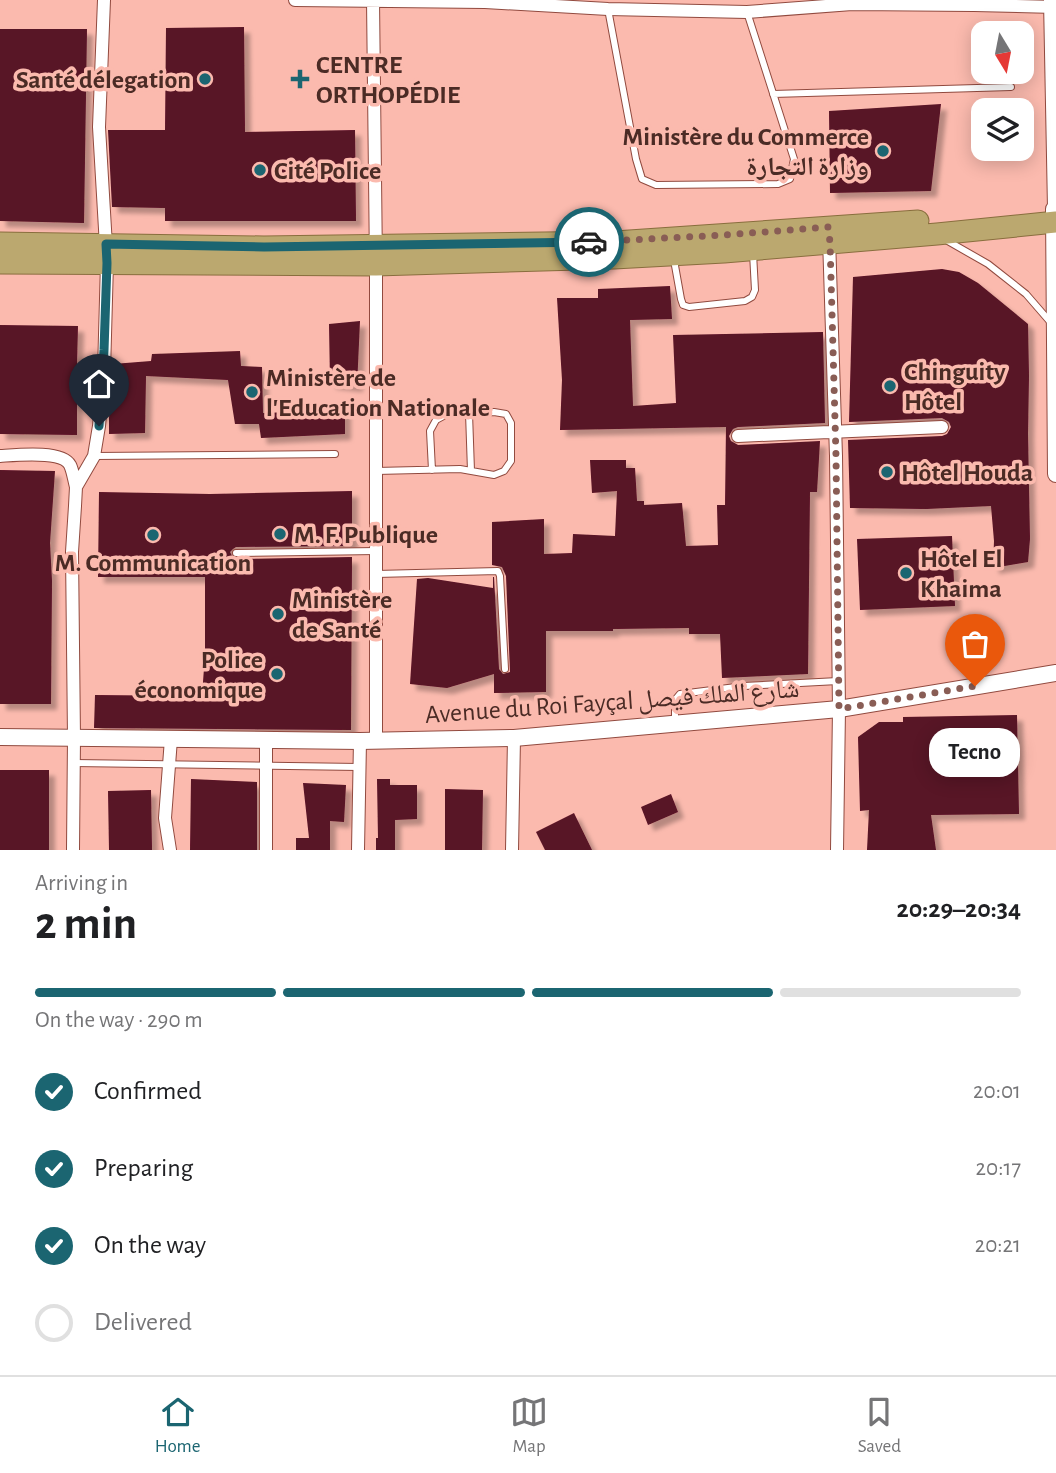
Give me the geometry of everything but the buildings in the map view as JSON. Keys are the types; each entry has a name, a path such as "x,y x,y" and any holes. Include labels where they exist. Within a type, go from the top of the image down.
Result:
{"highway":[{"path":"0,243 266,266 376,255 615,242 937,234 1055,215"},
{"path":"376,255 614,258 674,255 753,249 934,220 1055,215"},
{"path":"0,263 106,253"}],"street":[{"path":"76,487 94,456 102,403 106,253 99,127 104,0"},
{"path":"295,0 608,4 747,12 852,2 1052,5 1056,474"},
{"path":"358,850 360,767 368,741 376,574 373,1"},
{"path":"829,235 839,709 837,850"},
{"path":"738,436 942,428"},
{"path":"0,456 52,455 64,458 69,463 76,487 72,552 73,850"},
{"name":"Avenue du Roi Fayçal شارع الملك فيصل","path":"0,737 368,741 514,738 839,709 1056,673"},
{"path":"512,850 514,738"},
{"path":"170,850 165,818 172,739"},
{"path":"266,740 266,850"}],"lane":[{"path":"608,4 636,159 642,179 656,185 778,184 790,179 794,159 747,12"},
{"path":"773,94 1010,87"},
{"path":"937,234 988,264 1026,294 1055,328"},
{"path":"674,255 681,299 683,305 689,307 745,301 752,297 755,290 753,249"},
{"path":"469,413 471,471"},
{"path":"376,471 471,471 495,475 504,471 511,461 510,423 506,414 447,414 436,420 430,431 432,470"},
{"path":"94,456 335,454"},
{"path":"236,553 376,551"},
{"path":"376,574 498,571 505,669"},
{"path":"675,725 676,700 680,694 744,686 838,681"},
{"path":"74,763 360,767"}],"way so far":[{"path":"589,242 828,227 836,456 839,709 975,686"}],"place":[{"name":"Santé délegation","path":"205,79"},
{"name":"CENTRE ORTHOPÉDIE","path":"300,79"},
{"name":"Ministère du Commerce وزارة التجارة","path":"883,151"},
{"name":"Cité Police","path":"260,170"},
{"name":"Chinguity Hôtel","path":"890,386"},
{"name":"Ministère de l'Education Nationale","path":"252,392"},
{"name":"Hôtel Houda","path":"887,472"},
{"name":"M. F. Publique","path":"280,534"},
{"name":"M. Communication","path":"153,535"},
{"name":"Hôtel El Khaima","path":"906,573"},
{"name":"Ministère de Santé","path":"278,614"},
{"name":"Police économique","path":"277,674"},
{"name":"Tecno","path":"975,686"}],"route":[{"path":"99,426 102,403 106,244 264,247 589,242"}]}
